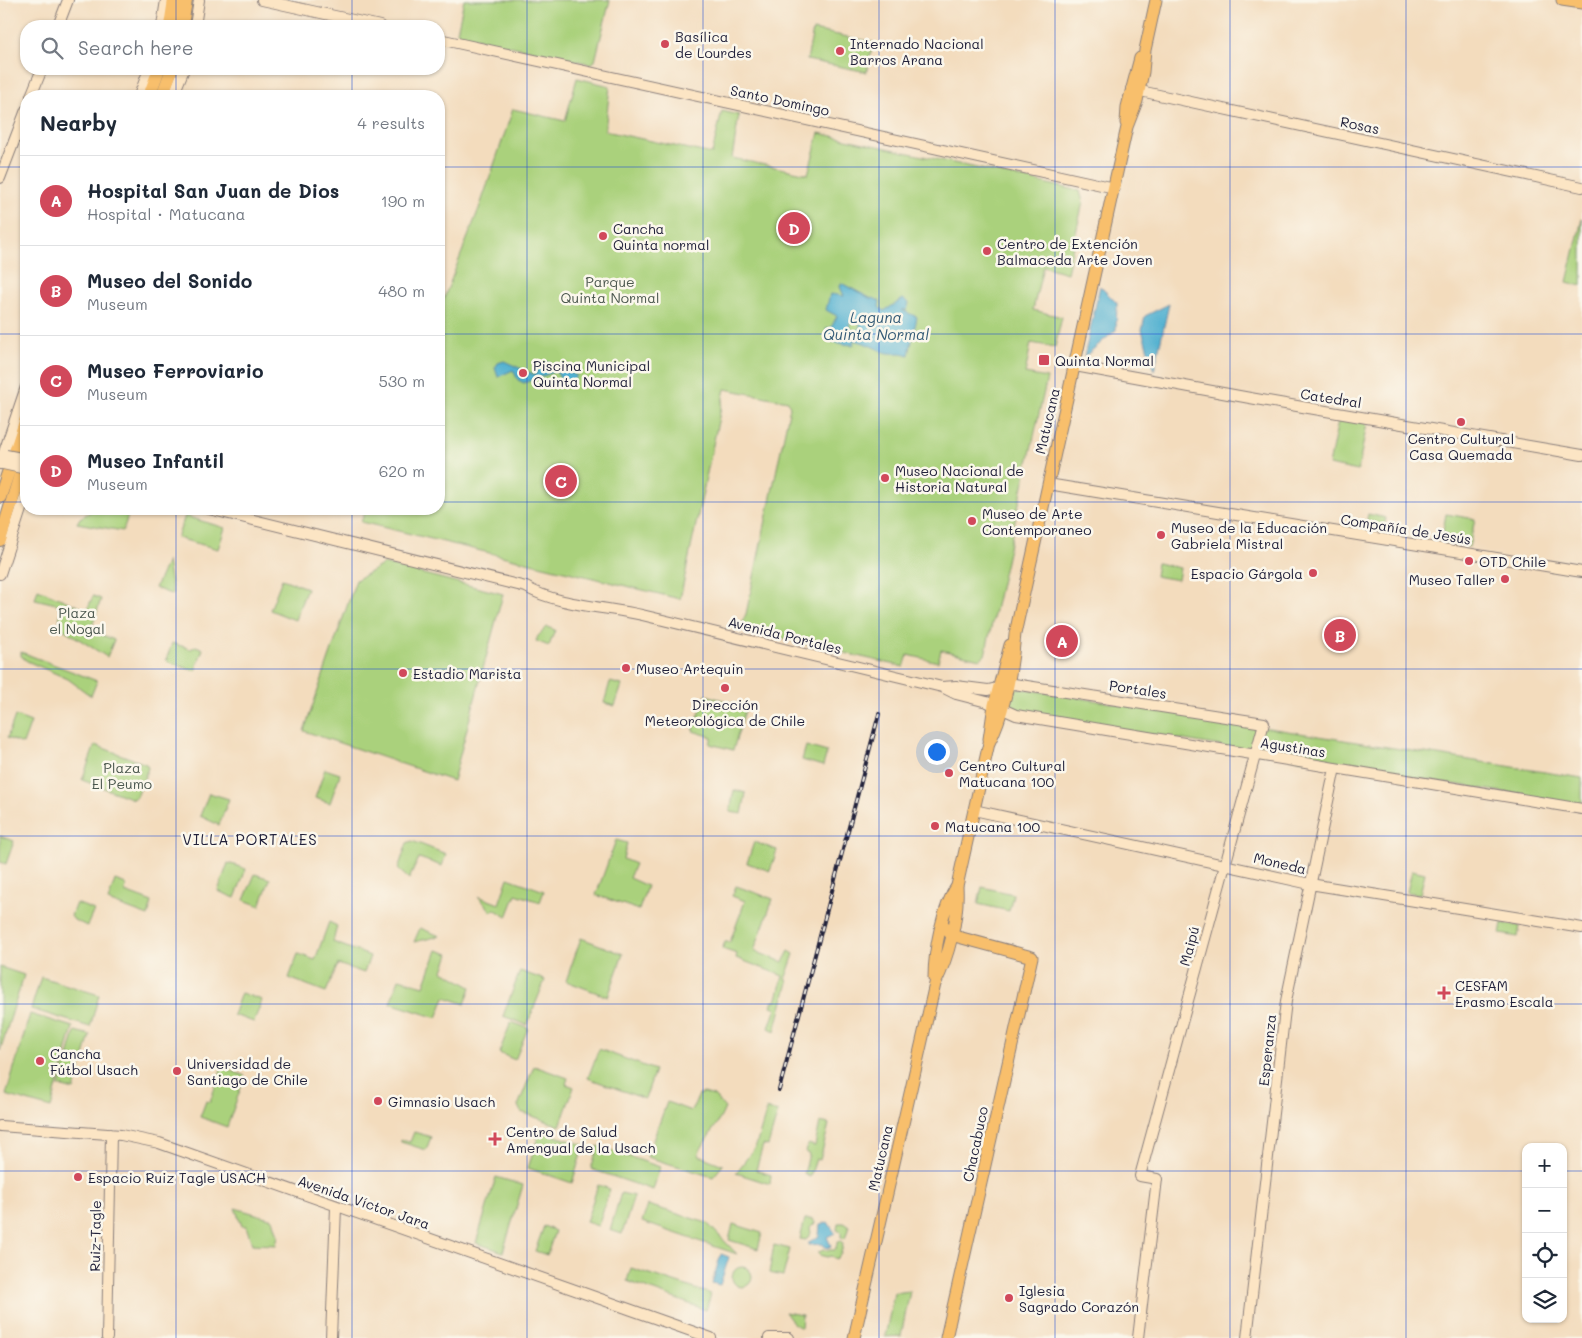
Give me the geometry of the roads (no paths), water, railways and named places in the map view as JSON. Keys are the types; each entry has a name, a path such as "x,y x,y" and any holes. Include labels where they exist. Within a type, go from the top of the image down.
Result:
{"highway":[{"path":"171,20 174,0"},
{"path":"183,20 186,0"},
{"path":"150,90 157,75"},
{"path":"164,90 170,75"},
{"path":"0,497 20,437"},
{"path":"0,540 20,474"}],"main road":[{"name":"Matucana","path":"854,1338 935,984 944,962 951,935 957,906 957,886 989,743 989,728 997,708 1002,686 1005,656 1015,634 1156,0"},
{"path":"1562,0 1582,3"},
{"name":"Matucana","path":"935,984 935,960 943,924 949,901 957,886"},
{"path":"943,924 951,935"},
{"name":"Chacabuco","path":"946,1338 1032,957 951,935"}],"street":[{"path":"60,20 68,0"},
{"path":"163,20 166,0"},
{"path":"196,20 199,0"},
{"path":"262,0 353,20"},
{"name":"Santo Domingo","path":"445,40 1115,188"},
{"path":"33,90 40,75"},
{"path":"141,90 147,75"},
{"path":"175,90 182,75"},
{"name":"Rosas","path":"1136,90 1582,187"},
{"path":"0,178 20,126"},
{"name":"Catedral","path":"1075,366 1582,455"},
{"path":"2,460 20,405"},
{"path":"2,460 20,459"},
{"path":"2,460 20,467"},
{"name":"Compañía de Jesús","path":"1048,484 1582,572"},
{"path":"0,574 20,512"},
{"name":"Avenida Portales","path":"233,515 526,587 535,592 608,610 622,610 942,687 956,694 997,708"},
{"name":"Avenida Portales","path":"942,687 956,686 988,690 1002,686"},
{"name":"Portales","path":"1002,686 1264,724"},
{"name":"Agustinas","path":"997,708 1011,714 1070,725 1582,809"},
{"name":"Maipú","path":"1138,1338 1157,1179 1140,1176 1264,724"},
{"name":"Esperanza","path":"1246,1338 1286,1001 1334,768"},
{"name":"Moneda","path":"974,810 1310,884 1582,928"},
{"name":"Avenida Víctor Jara","path":"0,1126 111,1134 159,1143 711,1338"},
{"name":"Ruiz-Tagle","path":"107,1338 111,1134"},
{"path":"331,1338 336,1207"},
{"path":"769,1338 789,1338"}],"water":[{"name":"Laguna Quinta Normal","path":"841,283 872,299 880,301 879,307 884,311 903,299 909,303 907,310 902,310 917,317 909,355 887,353 853,340 854,345 827,340 826,328 831,328 837,316 826,310 830,294 844,296 840,287","holes":["853,320 857,320 860,323 860,328 855,332 852,331 849,324"]},
{"path":"1100,286 1117,303 1116,330 1084,357"},
{"path":"1169,304 1154,371 1142,330 1145,316"},
{"name":"Piscina Municipal Quinta Normal","path":"504,361 535,375 540,365 548,362 577,376 569,384 562,382 556,371 524,383 518,380 513,370 498,377 495,368 498,363"},
{"path":"828,1222 835,1233 827,1237 831,1246 827,1248 822,1244 809,1245 809,1242 819,1236 820,1224"},
{"path":"721,1254 729,1257 720,1285 712,1283"}],"railway":[{"path":"779,1090 879,714"}],"place":[{"name":"Basílica de Lourdes","path":"665,44"},
{"name":"Internado Nacional Barros Arana","path":"840,51"},
{"name":"Museo Infantil","path":"794,228"},
{"name":"Cancha Quinta normal","path":"603,236"},
{"name":"Centro de Extención Balmaceda Arte Joven","path":"987,251"},
{"name":"Quinta Normal","path":"1044,360"},
{"name":"Piscina Municipal Quinta Normal","path":"523,373"},
{"name":"Centro Cultural Casa Quemada","path":"1461,422"},
{"name":"Museo Nacional de Historia Natural","path":"885,478"},
{"name":"Museo Ferroviario","path":"561,481"},
{"name":"Museo de Arte Contemporaneo","path":"972,521"},
{"name":"Museo de la Educación Gabriela Mistral","path":"1161,535"},
{"name":"OTD Chile","path":"1469,561"},
{"name":"Espacio Gárgola","path":"1313,573"},
{"name":"Museo Taller","path":"1505,579"},
{"name":"Museo del Sonido","path":"1340,635"},
{"name":"Hospital San Juan de Dios","path":"1062,641"},
{"name":"Museo Artequin","path":"626,668"},
{"name":"Estadio Marista","path":"403,673"},
{"name":"Dirección Meteorológica de Chile","path":"725,688"},
{"name":"Centro Cultural Matucana 100","path":"949,773"},
{"name":"Matucana 100","path":"935,826"},
{"name":"CESFAM Erasmo Escala","path":"1444,993"},
{"name":"Cancha Fútbol Usach","path":"40,1061"},
{"name":"Universidad de Santiago de Chile","path":"177,1071"},
{"name":"Gimnasio Usach","path":"378,1101"},
{"name":"Centro de Salud Amengual de la Usach","path":"495,1139"},
{"name":"Espacio Ruiz Tagle USACH","path":"78,1177"},
{"name":"Iglesia Sagrado Corazón","path":"1009,1298"}],"district":[{"name":"VILLA PORTALES","path":"250,839"}],"park label":[{"name":"Parque Quinta Normal","path":"610,290"},
{"name":"Plaza el Nogal","path":"77,620"},
{"name":"Plaza El Peumo","path":"122,776"}]}
